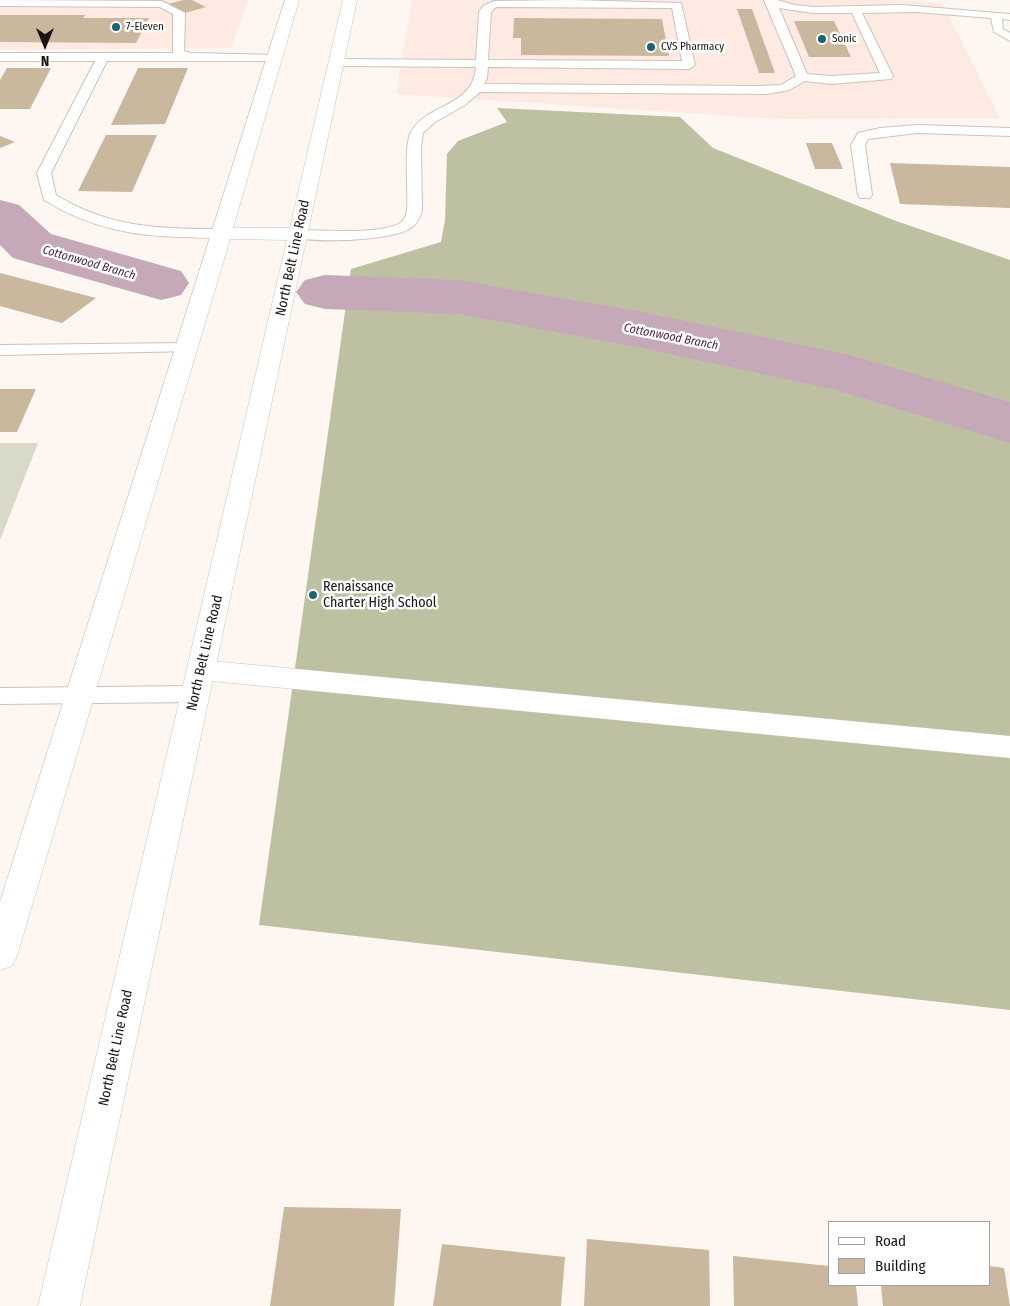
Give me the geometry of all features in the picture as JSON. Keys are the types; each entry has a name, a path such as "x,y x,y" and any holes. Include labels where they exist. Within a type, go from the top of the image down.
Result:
{"main road":[{"path":"0,956 292,0"},
{"name":"North Belt Line Road","path":"59,1306 350,0"},
{"path":"222,233 298,234"},
{"path":"199,682 1010,747"}],"lane":[{"path":"769,1 777,5 799,8 903,8 1010,17"},
{"path":"769,1 802,77"},
{"path":"0,3 139,2 162,4 179,13 178,53 190,58"},
{"path":"298,234 380,233 406,226 412,220 416,209 413,196 416,135 422,126 468,98 478,88 482,62 485,12 487,8 494,4 566,2 676,4 689,65 482,62 337,62"},
{"path":"478,88 775,90 792,86 802,77 831,80 887,76 855,9"},
{"path":"996,16 998,30 1010,38"},
{"path":"0,57 275,57"},
{"path":"102,58 44,174 49,197 66,209 89,219 122,229 162,234 222,233"},
{"path":"865,195 858,145 864,136 880,131 898,130 1010,132"},
{"path":"0,350 186,348"},
{"path":"0,696 78,696 199,682"}],"shaded area":[{"path":"0,0 248,0 231,48 0,50"},
{"path":"412,0 900,0 942,3 1000,118 778,119 396,94"}],"green space":[{"path":"497,108 680,117 713,148 896,221 1010,260 1010,1010 259,925 351,269 441,242 445,220 447,154 458,141 507,122"},
{"path":"0,443 38,443 0,540"}],"building":[{"path":"192,0 206,7 185,13 168,4"},
{"path":"737,9 752,9 775,73 759,73"},
{"path":"0,15 85,15 83,18 149,18 136,43 0,42"},
{"name":"CVS Pharmacy","path":"514,18 662,19 669,56 521,55 521,38 513,38"},
{"name":"Sonic","path":"794,21 834,21 851,57 809,57"},
{"path":"7,68 51,68 30,109 0,109 0,80"},
{"path":"138,68 188,68 165,124 111,125"},
{"path":"106,135 157,135 132,192 78,191"},
{"path":"0,136 15,142 0,148"},
{"path":"806,143 832,143 843,169 815,169"},
{"path":"890,163 1010,167 1010,208 900,204"},
{"path":"0,273 96,298 62,323 0,306"},
{"path":"0,389 36,389 17,432 0,432"},
{"path":"284,1207 401,1209 394,1306 270,1306"},
{"path":"587,1239 709,1250 710,1306 584,1306"},
{"path":"442,1244 565,1257 561,1306 433,1306"},
{"path":"733,1256 828,1266 828,1286 856,1286 858,1306 734,1306"},
{"path":"990,1266 1004,1268 1010,1306 883,1306 881,1286 990,1286"}],"waterway":[{"name":"Cottonwood Branch","path":"0,216 32,246 161,283"},
{"name":"Cottonwood Branch","path":"325,292 459,297 642,330 850,374 1010,423"}],"place":[{"name":"7-Eleven","path":"116,27"},
{"name":"Sonic","path":"822,39"},
{"name":"CVS Pharmacy","path":"651,47"},
{"name":"Renaissance Charter High School","path":"313,595"}]}
